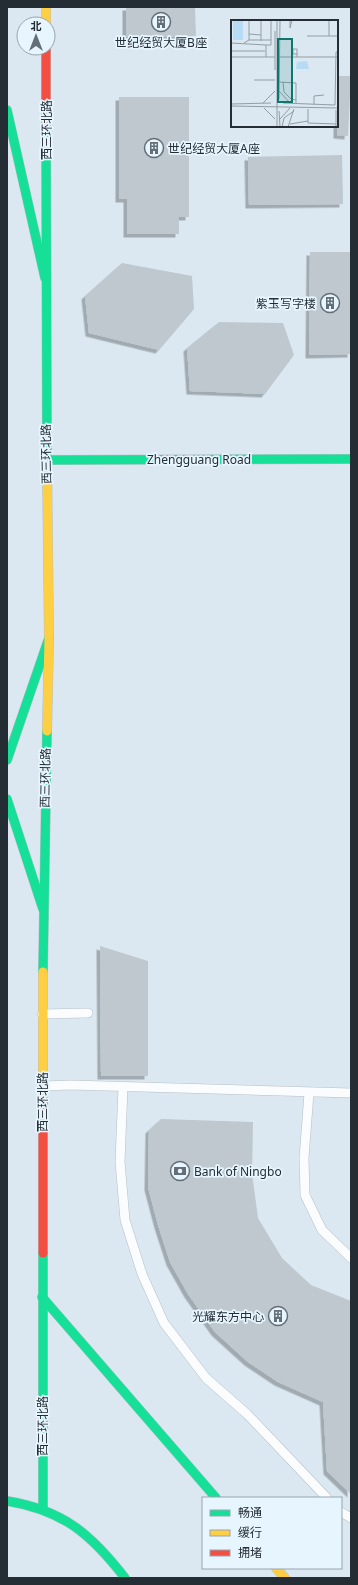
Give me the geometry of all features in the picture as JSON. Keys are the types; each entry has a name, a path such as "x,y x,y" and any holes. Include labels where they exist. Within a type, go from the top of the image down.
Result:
{"main road":[{"name":"西三环北路","path":"43,1508 42,1014 49,638 45,278 46,56"},
{"path":"7,110 45,278"},
{"name":"Zhengguang Road","path":"46,460 351,459"},
{"path":"7,760 49,638"},
{"path":"7,798 43,909"},
{"path":"42,1297 215,1497"},
{"path":"7,1501 43,1508 78,1527 105,1552 124,1578"},
{"path":"277,1569 285,1578"}],"lane":[{"path":"42,1014 88,1013"},
{"path":"42,1087 123,1087 351,1093"},
{"path":"123,1087 120,1162 125,1220 142,1274 164,1323 206,1378 247,1414 326,1497"},
{"path":"309,1092 304,1158 304,1195 322,1230 351,1258"},
{"path":"342,1513 351,1518"}],"building":[{"name":"世纪经贸大厦B座","path":"126,7 195,7 196,36 126,37"},
{"path":"338,76 351,76 348,136 337,135"},
{"name":"世纪经贸大厦A座","path":"119,97 189,97 189,217 179,217 179,234 127,234 127,199 119,199"},
{"path":"342,155 343,204 249,205 248,157"},
{"name":"紫玉写字楼","path":"310,252 351,252 351,354 309,355"},
{"path":"122,263 192,276 194,309 159,350 89,333 85,296"},
{"path":"219,322 283,323 294,355 265,394 190,391 187,348"},
{"path":"100,946 148,961 148,1076 101,1076"},
{"name":"光耀东方中心","path":"161,1119 253,1122 252,1173 258,1218 282,1258 311,1285 351,1301 351,1494 327,1471 323,1402 278,1382 248,1362 215,1332 188,1294 170,1262 148,1187 149,1130"}],"traffic: fast":[{"path":"7,110 45,278"},
{"path":"46,123 47,463"},
{"path":"46,460 351,459"},
{"path":"7,760 49,638"},
{"path":"43,972 47,731"},
{"path":"7,799 43,909"},
{"path":"43,1253 43,1508"},
{"path":"42,1297 215,1497"},
{"path":"7,1501 27,1505 44,1511 74,1526 100,1549 125,1578"}],"traffic: slow":[{"path":"46,7 46,16"},
{"path":"47,463 49,638 47,731"},
{"path":"43,972 43,1101"},
{"path":"277,1569 285,1578"}],"traffic: jam":[{"path":"46,56 46,123"},
{"path":"43,1101 43,1253"}],"place":[{"name":"世纪经贸大厦B座","path":"161,22"},
{"name":"世纪经贸大厦A座","path":"154,148"},
{"name":"紫玉写字楼","path":"330,303"},
{"name":"Bank of Ningbo","path":"180,1171"},
{"name":"光耀东方中心","path":"278,1316"}]}
